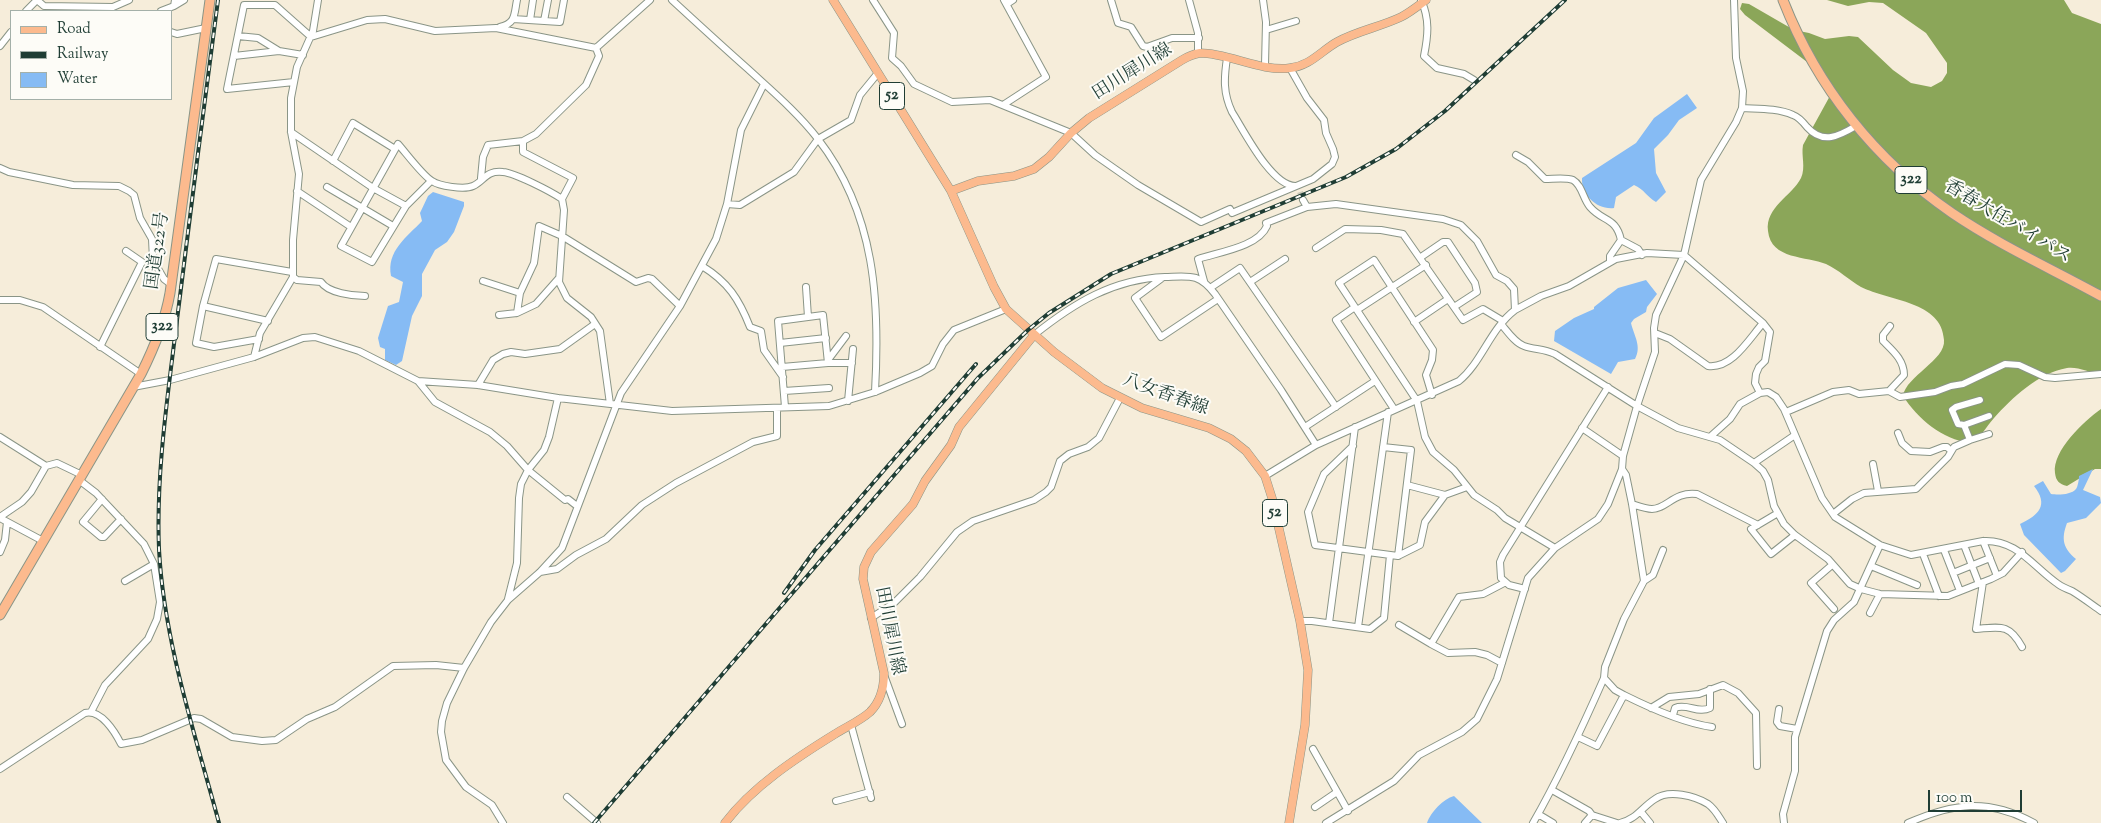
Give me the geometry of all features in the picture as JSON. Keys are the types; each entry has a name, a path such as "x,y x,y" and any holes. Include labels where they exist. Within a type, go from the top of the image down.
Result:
{"highway":[{"name":"国道322号","path":"0,615 141,374 163,325 172,285 210,0"},
{"name":"香春大任バイパス","path":"1783,0 1812,62 1836,101 1885,158 1953,213 2101,296"}],"main road":[{"name":"八女香春線","path":"833,0 951,191 994,287 1006,309 1084,376 1120,398 1142,408 1209,428 1230,439 1246,451 1265,476 1272,498 1300,621 1308,670 1307,705 1289,823"},
{"name":"田川犀川線","path":"951,191 978,181 1014,176 1034,169 1089,118 1182,60 1198,53 1290,68 1309,62 1336,43 1360,31 1401,17 1423,1"},
{"name":"田川犀川線","path":"725,823 737,806 768,780 871,711 877,703 883,689 884,673 863,579 864,567 871,552 913,504 925,481 951,445 959,427 1034,334"}],"street":[{"path":"25,0 27,9 37,0 44,6 113,7 129,0"},
{"path":"163,10 184,0"},
{"path":"254,357 259,339 292,274 299,174 291,132 291,98 303,54 313,31 318,0"},
{"path":"310,36 367,20 384,19 435,31 496,28 509,25 514,20 517,0"},
{"path":"530,20 533,0"},
{"path":"544,21 548,0"},
{"path":"514,20 560,22 564,0"},
{"path":"596,48 650,0"},
{"path":"672,0 764,84 818,139 841,174 865,233 871,258 878,338 875,392"},
{"path":"872,0 894,33 892,58 901,66 914,84 952,102 990,100 1072,133 1095,155 1131,180 1200,222 1230,209 1232,213 1299,189 1332,164 1335,157 1324,120 1306,98 1290,68"},
{"path":"1003,105 1046,77 1005,2 1013,0"},
{"path":"1111,0 1118,23 1131,27 1143,46 1147,48 1172,38 1199,38"},
{"path":"1189,0 1199,38 1198,53"},
{"path":"1263,0 1266,30 1265,65"},
{"path":"1326,823 1394,782 1419,755 1462,732 1476,719 1497,679 1528,578 1555,548 1598,519 1608,504 1622,469 1623,456 1637,406 1655,352 1656,315 1684,255 1701,180 1736,122 1742,108 1743,90 1736,58 1734,0"},
{"path":"1423,1 1429,32 1424,56 1437,68 1464,74 1474,80"},
{"path":"294,82 227,89 244,5 275,6 310,36"},
{"path":"1266,30 1296,20"},
{"path":"172,32 177,34 206,28"},
{"path":"496,28 596,48"},
{"path":"0,46 10,33"},
{"path":"238,36 258,38 279,52"},
{"path":"481,178 483,157 488,145 523,142 536,134 586,85 599,56 596,48"},
{"path":"234,56 279,52 303,54"},
{"path":"1227,58 1224,80 1227,101 1232,112 1273,174 1283,183 1299,189"},
{"path":"727,204 740,206 794,172 818,139 851,120 860,95 878,73"},
{"path":"503,823 492,805 466,787 446,760 442,721 447,703 464,668 491,622 508,600 540,572 562,548 613,405 680,306 716,240 727,204 741,130 764,84"},
{"path":"1742,108 1780,111 1794,115 1812,132 1822,138 1835,137 1856,126"},
{"path":"334,161 353,123 395,148"},
{"path":"291,132 373,188 406,206"},
{"path":"523,142 523,152 573,178 562,199 564,210 560,278 563,292 567,298 592,317 600,331 613,405"},
{"path":"432,181 406,206 372,262 341,246 398,144 432,181 461,189 473,186 481,178 491,173 504,172 562,199"},
{"path":"1516,156 1528,162 1545,180 1569,179 1575,181 1591,208 1614,223 1619,230 1621,240 1610,256 1610,262"},
{"path":"0,168 9,172 73,185 119,186 129,191 134,195 140,218 152,239 153,260 164,279 172,285"},
{"path":"327,187 393,226"},
{"path":"297,191 351,227"},
{"path":"1303,200 1307,207"},
{"path":"1316,445 1204,281 1198,259 1253,242 1265,231 1266,223 1307,207 1336,204 1443,219 1461,225 1477,242 1493,271 1507,281 1514,289 1515,310"},
{"path":"517,313 520,293 534,263 539,226 562,236 636,282 648,278 652,279 680,306"},
{"path":"1316,248 1345,229 1381,230 1403,234 1463,320 1483,309 1502,323 1520,344 1525,347 1545,349 1556,354 1637,406 1678,428 1720,440 1754,463 1763,471 1768,480 1778,513 1795,535 1814,548 1850,584 1861,589 1880,594 1939,596 1960,591 1997,576 2022,552"},
{"path":"1621,240 1638,249 1642,255"},
{"path":"1421,258 1443,242 1448,242 1475,283 1477,292 1454,307"},
{"path":"100,346 142,262 126,251"},
{"path":"1265,476 1316,445 1391,410 1453,385 1464,377 1502,323 1515,310 1541,296 1569,286 1624,256 1684,255 1764,323 1770,332 1765,361 1759,367 1756,374 1755,383 1760,393"},
{"path":"259,339 214,347 196,343 203,306 216,259 292,274 297,280 322,282 326,288 357,296 366,296"},
{"path":"1250,282 1285,259"},
{"path":"1432,395 1426,376 1434,354 1374,260 1339,283 1417,401 1429,444 1438,457 1454,470 1479,499 1555,548"},
{"path":"1358,627 1383,447 1391,410 1336,320 1426,265"},
{"path":"702,266 715,274 739,301 750,327 761,331 764,350 783,378"},
{"path":"1210,288 1240,268 1336,407"},
{"path":"1034,334 1066,310 1112,287 1143,278 1190,276 1204,281"},
{"path":"1163,277 1135,298 1162,337 1218,299"},
{"path":"499,315 517,313 536,304 560,278"},
{"path":"483,281 520,293"},
{"path":"806,287 808,317"},
{"path":"1414,322 1448,299"},
{"path":"0,300 20,300 43,307 141,374"},
{"path":"203,306 268,321"},
{"path":"133,387 170,380 254,357 303,338 315,337 359,351 418,381 478,385 558,398 672,411 828,406 875,392 920,373 932,366 942,344 954,330 1006,309"},
{"path":"785,407 778,321 823,315 828,361"},
{"path":"1655,333 1670,339 1708,366 1713,366 1730,360 1764,323"},
{"path":"478,385 493,360 503,354 512,352 525,354 560,349 595,324"},
{"path":"1889,391 1904,375 1904,367 1898,356 1883,341 1882,335 1890,326"},
{"path":"828,361 846,336"},
{"path":"780,343 826,338"},
{"path":"848,401 853,349"},
{"path":"782,367 828,361 852,363"},
{"path":"1786,412 1833,392 1849,390 1859,394 1868,394 1889,391 1900,397 1935,392 1963,384 2005,364 2019,366 2045,377 2055,378 2101,374"},
{"path":"418,381 435,402 490,432 507,446 528,470 564,500 568,499 577,506"},
{"path":"1305,427 1375,381"},
{"path":"1525,589 1504,582 1501,578 1500,562 1608,387"},
{"path":"784,391 829,388"},
{"path":"1711,436 1730,419 1740,404 1760,393 1768,392 1776,397 1786,412 1822,498 1832,514 1880,545 1911,555 1983,541 2004,544 2022,552 2059,585 2072,591 2101,611"},
{"path":"508,600 517,563 518,498 521,484 528,470 544,450 558,398"},
{"path":"871,618 894,603 920,577 956,532 973,521 1034,500 1046,492 1051,487 1060,461 1069,454 1088,447 1098,438 1120,398"},
{"path":"1980,400 1956,406 1952,410 1958,424 1964,425 1989,416"},
{"path":"540,572 557,569 576,555 606,539 642,506 676,483 753,442 777,436 777,408"},
{"path":"1964,425 1970,440"},
{"path":"1330,623 1355,427"},
{"path":"1582,428 1623,456"},
{"path":"1898,433 1902,443 1911,451 1930,452 1947,447 1951,451"},
{"path":"1832,514 1858,496 1872,491 1916,489 1948,457 1954,447 1989,434"},
{"path":"1754,463 1795,435"},
{"path":"0,437 46,466"},
{"path":"1354,446 1324,474 1308,512 1315,545 1398,556 1420,545 1425,522 1445,495 1467,487"},
{"path":"1383,447 1411,450 1398,556"},
{"path":"43,541 0,518 22,502 31,492 46,466 57,463 80,478 102,499 144,544 154,564 160,602 160,610 154,628 148,639 105,685 91,712"},
{"path":"1874,464 1878,492"},
{"path":"1622,469 1626,475 1632,504 1644,581"},
{"path":"1407,485 1445,495"},
{"path":"1632,504 1652,509 1660,507 1672,498 1689,493 1697,494 1758,525"},
{"path":"102,499 83,522 101,537 104,537 121,519"},
{"path":"1778,513 1751,529 1771,554 1795,535"},
{"path":"0,552 5,540 7,522"},
{"path":"1983,541 1997,576"},
{"path":"1775,823 1784,822 1783,814 1795,771 1795,737 1827,631 1834,620 1854,602 1880,545"},
{"path":"1964,545 1981,583 1976,629 2002,627 2016,636 2022,647"},
{"path":"1532,823 1552,790 1578,738 1604,678 1605,667 1624,619 1644,581 1653,575 1663,550"},
{"path":"1944,550 1960,591"},
{"path":"1923,554 1939,596"},
{"path":"1300,621 1370,629 1384,618 1390,555"},
{"path":"1953,573 1990,558"},
{"path":"125,581 154,564"},
{"path":"1832,565 1811,583 1834,609"},
{"path":"1871,566 1914,584 1905,596"},
{"path":"1431,644 1459,596 1484,594 1492,591 1504,582"},
{"path":"1870,613 1880,594"},
{"path":"1399,625 1448,653 1475,652 1488,655 1502,663"},
{"path":"0,769 85,713 91,712 96,714 115,731 121,744 142,740 194,718 201,718 232,737 262,741 276,740 307,719 335,707 393,666 436,665 464,668"},
{"path":"884,673 902,724"},
{"path":"1604,678 1615,690 1651,708 1699,725 1712,727"},
{"path":"1651,708 1669,697 1699,694 1722,685 1727,686 1749,704 1756,713 1757,766"},
{"path":"1673,715 1675,708 1678,706 1697,710 1707,710 1710,708 1710,689"},
{"path":"1578,738 1597,746 1624,695"},
{"path":"1779,709 1777,722 1780,726 1797,730"},
{"path":"836,802 871,795 851,725"},
{"path":"1313,750 1348,811"},
{"path":"1552,790 1583,807 1592,815 1622,823 1641,812 1656,798 1666,795 1680,795 1695,798 1709,805 1723,823"},
{"path":"1315,807 1338,792"},
{"path":"568,797 588,820 597,823"},
{"path":"1908,823 1935,811 1955,807 2002,809 2034,823"},
{"path":"1641,812 1649,823 1654,823"},
{"path":"1538,814 1553,823"},
{"path":"1585,823 1592,815"}],"green space":[{"path":"1827,0 2064,0 2072,13 2101,24 2101,374 2067,368 2046,375 2026,387 2009,402 1980,435 1970,443 1950,437 1932,427 1923,420 1903,396 1911,382 1933,361 1943,347 1944,340 1941,327 1934,317 1912,304 1861,287 1826,264 1783,252 1771,240 1768,231 1768,223 1775,208 1801,178 1803,170 1803,145 1831,94 1832,84 1815,68 1745,15 1740,9 1742,3 1749,4 1794,30 1825,39 1849,36 1858,37 1893,70 1911,83 1931,87 1942,81 1947,73 1947,63 1926,33 1883,3 1869,2 1848,6"},
{"path":"2101,409 2101,469 2095,469 2067,486 2058,482 2055,464 2064,446 2086,421"}],"water":[{"path":"1687,94 1697,108 1679,120 1654,149 1656,173 1666,192 1656,202 1634,185 1616,197 1614,208 1602,207 1591,200 1584,190 1582,178 1636,143 1654,118"},
{"path":"433,192 464,202 464,206 454,232 447,242 435,250 422,274 422,296 412,316 402,361 396,365 385,360 385,349 380,347 378,338 388,306 399,302 403,282 391,276 390,267 399,245 422,221 420,213 428,196"},
{"path":"1646,280 1657,294 1647,307 1646,312 1631,323 1638,345 1635,359 1618,362 1611,374 1554,341 1555,331 1574,318 1594,309 1594,307 1618,288"},
{"path":"2093,469 2083,490 2100,497 2101,503 2086,518 2067,523 2064,543 2068,551 2076,559 2061,573 2024,535 2020,524 2032,517 2040,509 2041,499 2034,486 2043,481 2051,494 2068,493 2076,489 2079,476"},
{"path":"1454,796 1482,823 1427,823 1438,806"}],"tunnel":[{"path":"1300,192 1303,200"}],"railway":[{"path":"218,0 166,411 158,522 162,584 167,619 182,688 219,823"},
{"path":"594,823 978,378 1028,330 1049,313 1111,274 1346,177 1396,149 1445,111 1565,0"},
{"path":"784,593 815,550 976,364"}]}
